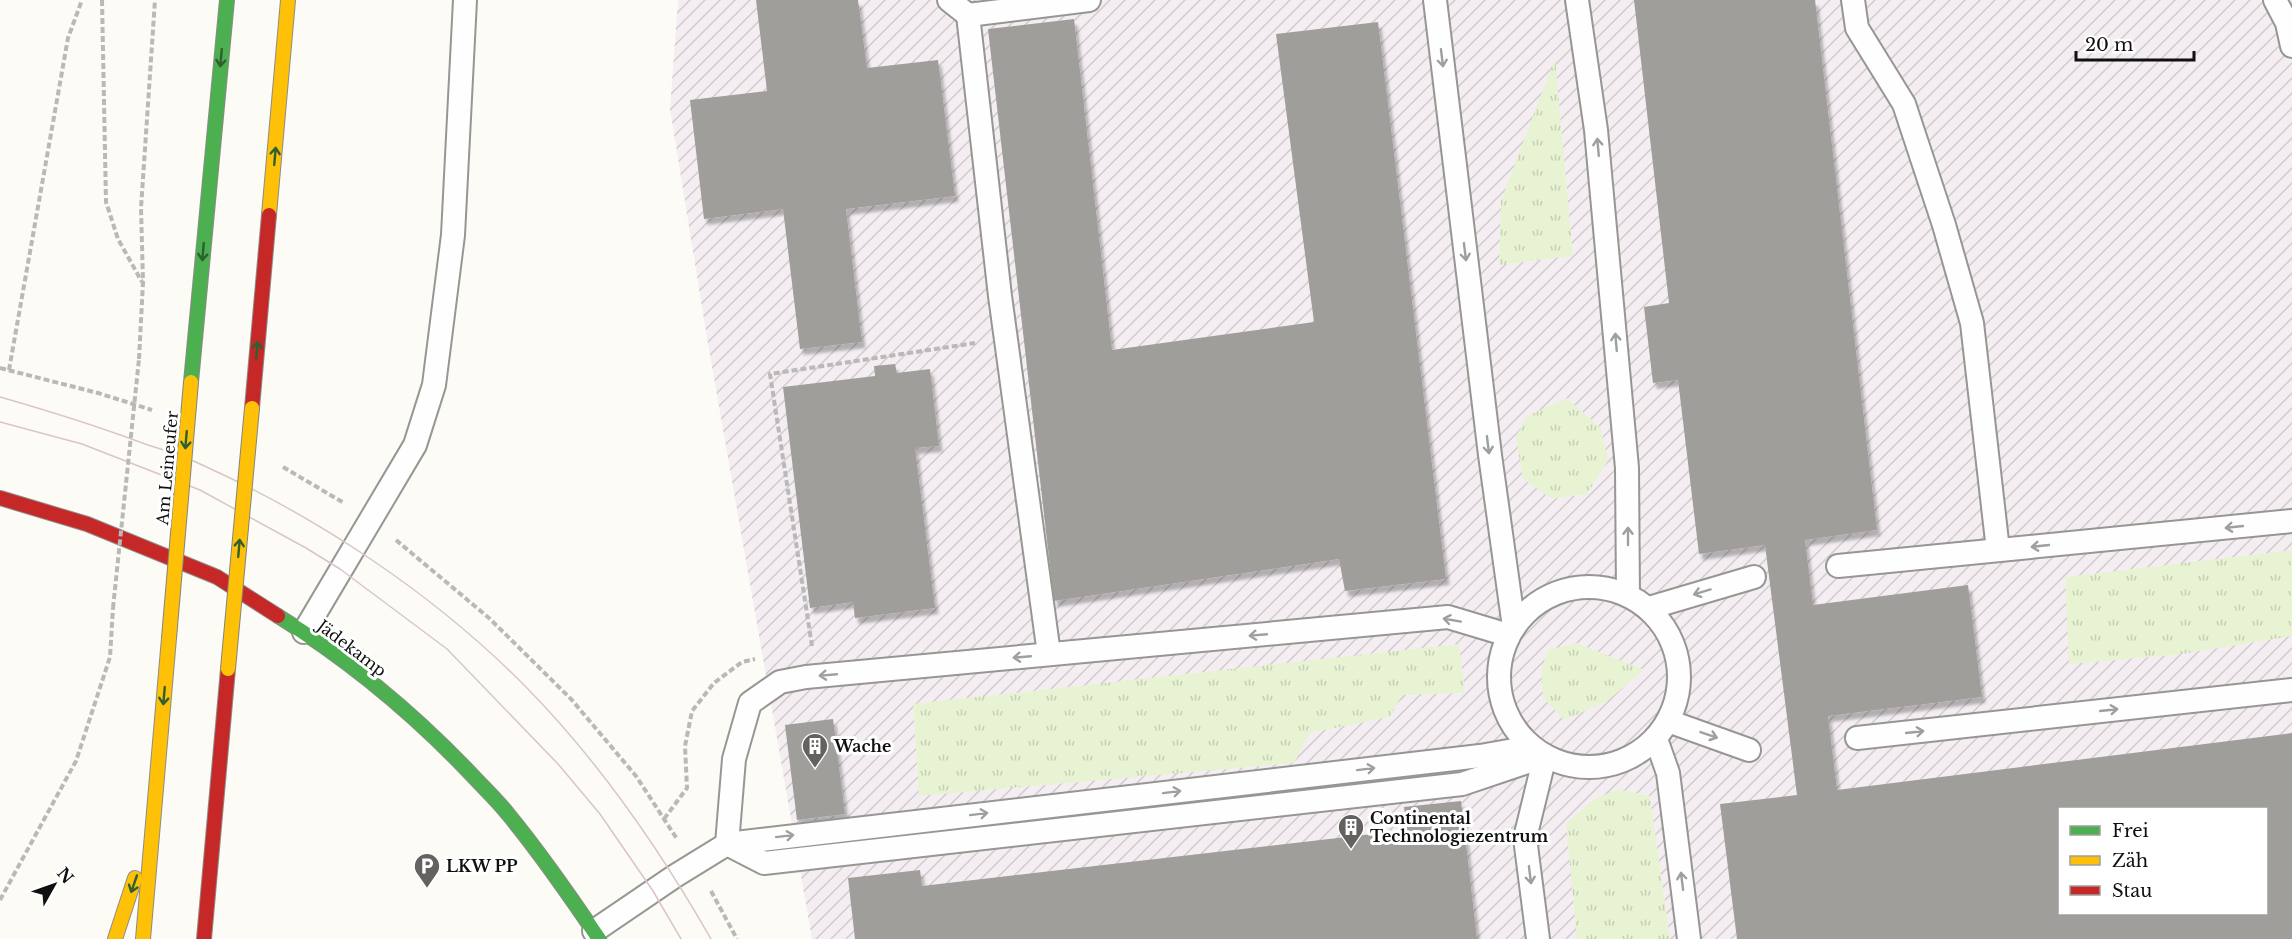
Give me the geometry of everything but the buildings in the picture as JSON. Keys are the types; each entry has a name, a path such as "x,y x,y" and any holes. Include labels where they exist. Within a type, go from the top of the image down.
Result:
{"main road":[{"name":"Am Leineufer","path":"142,939 227,0"},
{"path":"204,939 288,0"},
{"name":"Jädekamp","path":"0,498 87,524 217,577 304,632 397,703 442,744 507,812 563,885 597,935"},
{"path":"221,905 222,746"},
{"path":"115,939 153,828"}],"lane":[{"path":"304,632 415,445 434,385 453,235 465,0"},
{"path":"949,0 968,15 1006,338 1049,654"},
{"path":"968,15 1089,0"},
{"path":"1435,0 1511,631"},
{"path":"1577,0 1596,130 1627,468 1628,595"},
{"path":"1853,0 1857,28 1904,104 1944,225 1972,323 1998,550"},
{"path":"2275,0 2287,23 2292,46"},
{"path":"1838,566 2292,521"},
{"path":"1649,608 1754,577"},
{"path":"1576,586 1604,587 1628,595 1649,608 1661,622 1670,638 1679,662 1680,678 1677,700 1662,730 1635,755 1614,764 1593,768 1567,765 1539,752 1508,717 1499,690 1499,664 1511,631 1524,613 1545,597 1576,586"},
{"path":"727,844 734,759 750,703 780,682 806,677 1448,617 1511,631"},
{"path":"1857,738 2292,690"},
{"path":"1662,730 1749,750"},
{"path":"1662,730 1689,939"},
{"path":"597,935 694,864 727,844 1480,756 1539,752"},
{"path":"727,844 764,863 829,856 1462,784 1539,752"},
{"path":"1538,939 1525,838 1539,752"}],"path":[{"path":"0,368 9,370 68,38 82,0"},
{"path":"102,0 106,202 118,239 142,282"},
{"path":"0,900 76,761 110,657 139,359 142,282 141,208 155,0"},
{"path":"803,648 812,646 770,374 1006,338"},
{"path":"371,519 489,618 571,699 636,776 719,904 737,939"},
{"path":"664,819 687,788 685,746 692,711 714,683 742,662 763,657"}],"shaded area":[{"path":"678,0 2292,0 2292,939 812,939 706,332 670,109"}],"green space":[{"path":"1555,58 1573,256 1499,265 1501,201"},
{"path":"1567,398 1601,428 1608,461 1587,494 1552,499 1523,479 1516,436 1527,416"},
{"path":"2292,550 2292,636 2175,655 2069,664 2065,577"},
{"path":"1577,643 1644,670 1606,702 1564,720 1543,698 1541,671 1548,650"},
{"path":"1459,644 1465,693 1402,695 1390,717 1310,733 1294,763 919,796 913,704"},
{"path":"1618,789 1650,796 1670,939 1577,939 1566,824 1593,800"}],"tram line":[{"path":"0,397 179,455 242,484 329,532 452,619 525,686 578,744 649,839 711,939"},
{"path":"0,422 82,444 200,490 340,569 447,649 558,764 600,814 653,891 681,939"}],"traffic: fast":[{"path":"191,382 227,0"},
{"path":"278,616 330,651 380,689 449,752 520,829 599,939"}],"traffic: slow":[{"path":"269,215 288,0"},
{"path":"169,638 191,382"},
{"path":"228,669 252,408"},
{"path":"143,939 169,638"},
{"path":"115,939 135,878"}],"traffic: jam":[{"path":"252,408 269,215"},
{"path":"0,498 87,524 217,577 278,616"},
{"path":"204,939 228,669"}],"place":[{"name":"Wache","path":"815,769"},
{"name":"Continental Technologiezentrum","path":"1351,850"},
{"name":"LKW PP","path":"427,889"}]}
